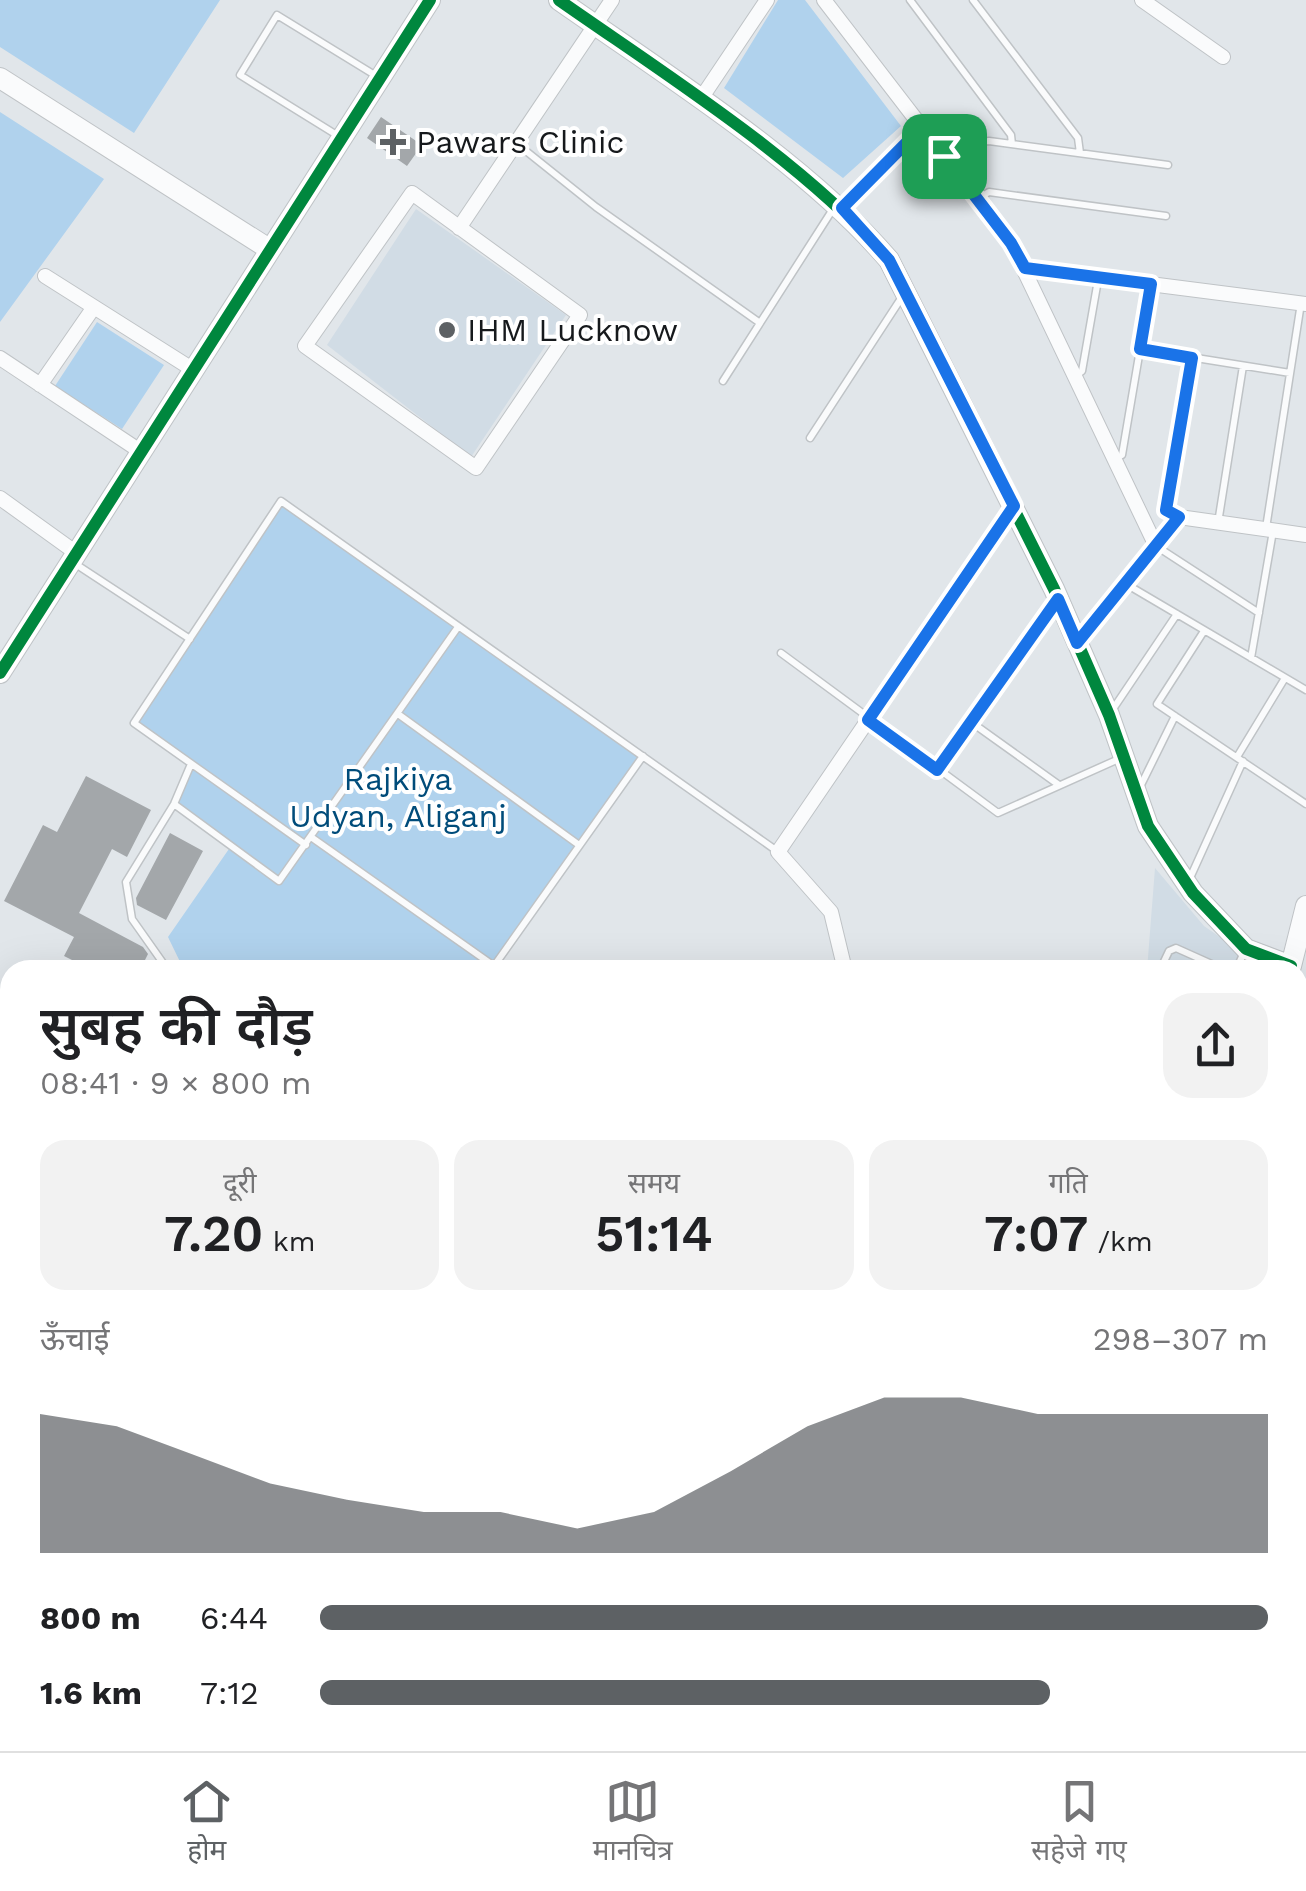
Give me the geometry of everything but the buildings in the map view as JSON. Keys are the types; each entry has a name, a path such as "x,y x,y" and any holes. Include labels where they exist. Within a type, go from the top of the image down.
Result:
{"street":[{"path":"0,672 7,644 73,556 430,0"},
{"path":"559,0 700,100 839,206 889,260 1058,599 1109,715 1148,826 1187,884 1246,949 1271,960"},
{"path":"460,228 612,0"},
{"path":"700,100 767,0"},
{"path":"824,0 1025,268 1073,378 1156,546"},
{"path":"1142,0 1224,57"},
{"path":"0,78 269,248"},
{"path":"839,206 922,127"},
{"path":"412,192 460,228 580,314 476,468 305,346 412,192"},
{"path":"1025,268 1304,303"},
{"path":"45,276 192,369"},
{"path":"40,384 94,307"},
{"path":"0,358 140,450"},
{"path":"0,498 73,556"},
{"path":"843,960 832,912 778,852 1014,506"},
{"path":"1077,643 1179,517 1306,535"},
{"path":"1292,960 1306,906"}],"lane":[{"path":"910,0 1011,135 1012,144"},
{"path":"973,0 1078,138 1080,154"},
{"path":"340,137 240,75 277,15 379,78"},
{"path":"516,143 596,206 760,322"},
{"path":"944,156 964,144 1012,144 1168,165"},
{"path":"977,199 989,192 1166,216"},
{"path":"723,380 839,206"},
{"path":"1073,378 1082,371 1098,277"},
{"path":"1113,460 1122,455 1151,284"},
{"path":"810,438 906,292"},
{"path":"1251,658 1290,373 1304,303"},
{"path":"1140,349 1290,373"},
{"path":"1179,517 1166,510 1192,358"},
{"path":"1218,523 1243,366"},
{"path":"485,960 134,723 282,501 778,852"},
{"path":"1156,546 1259,613"},
{"path":"73,556 190,639"},
{"path":"1125,584 1306,690"},
{"path":"937,770 1058,599"},
{"path":"1109,715 1176,614"},
{"path":"174,804 280,881 458,628"},
{"path":"1204,631 1157,704 1306,804"},
{"path":"782,653 998,813 1124,756"},
{"path":"1187,884 1240,759 1285,678"},
{"path":"398,714 580,846"},
{"path":"1137,793 1175,716"},
{"path":"971,722 1059,786"},
{"path":"498,960 643,756"},
{"path":"161,960 132,919 126,882 174,804 191,764"},
{"path":"1165,960 1169,951 1176,948 1203,960"},
{"path":"1241,960 1246,949"}],"shaded area":[{"name":"IHM Lucknow","path":"416,209 566,315 471,457 327,345"},
{"path":"1155,868 1204,926 1253,960 1148,960"}],"green space":[{"path":"0,0 220,0 134,133 0,47"},
{"path":"778,0 805,0 901,126 843,178 724,88"},
{"path":"0,112 104,179 0,322"},
{"path":"97,322 164,365 122,429 55,386"},
{"name":"Rajkiya Udyan, Aliganj","path":"281,501 643,756 499,960 179,960 168,937 231,846 174,804 191,764 134,723"}],"cycle path":[{"path":"0,673 430,0"},
{"path":"559,0 776,154 889,260 1054,589 1109,715 1148,826 1193,893 1246,949 1275,960"}],"place":[{"name":"Pawars Clinic","path":"393,142"},
{"name":"IHM Lucknow","path":"447,330"}],"route":[{"path":"922,127 944,156 1011,243 1025,268 1151,284 1140,349 1192,358 1166,510 1179,517 1077,643 1058,599 937,770 868,720 1014,506 889,260 842,208 922,127"}]}
